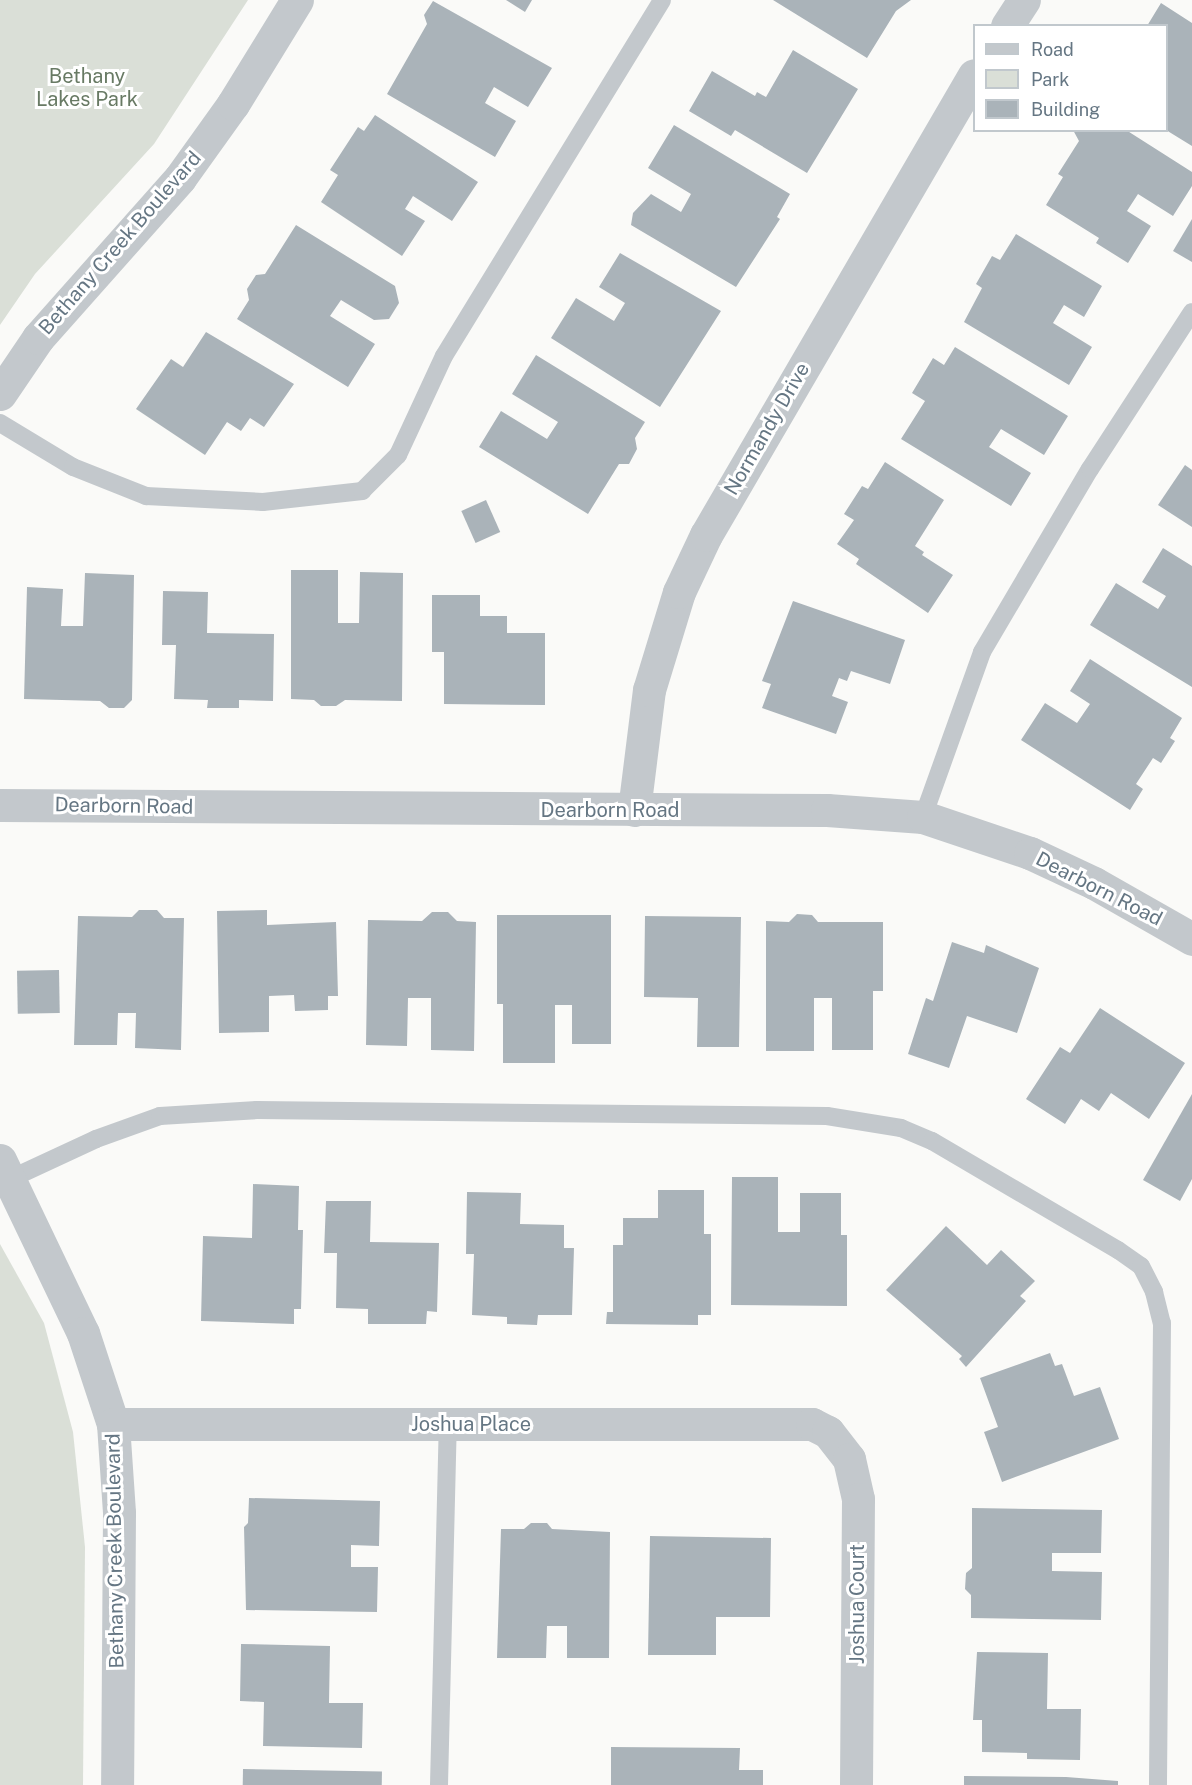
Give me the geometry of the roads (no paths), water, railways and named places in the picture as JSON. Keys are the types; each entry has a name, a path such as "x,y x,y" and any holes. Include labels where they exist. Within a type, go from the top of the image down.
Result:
{"street":[{"name":"Bethany Creek Boulevard","path":"0,394 38,338 180,178 233,104 297,0"},
{"path":"1008,24 1024,0"},
{"name":"Normandy Drive","path":"634,810 649,690 679,592 706,534 973,78"},
{"name":"Dearborn Road","path":"0,805 827,810 923,817 975,831 1030,853 1190,932"},
{"name":"Bethany Creek Boulevard","path":"5,1170 83,1333 113,1424 118,1513 117,1785"},
{"name":"Joshua Place","path":"113,1424 812,1424 828,1432"},
{"name":"Joshua Court","path":"828,1432 849,1459 858,1499 856,1785"}],"lane":[{"path":"0,423 73,467 146,496 263,502 362,490 398,455 444,356 662,0"},
{"path":"923,817 982,652 1090,469 1192,312"},
{"path":"5,1170 160,1116 257,1110 827,1116 901,1128 932,1141 1118,1250 1141,1266 1155,1292 1162,1323 1158,1785"},
{"path":"439,1785 448,1424"}],"park label":[{"name":"Bethany Lakes Park","path":"87,88"}]}
